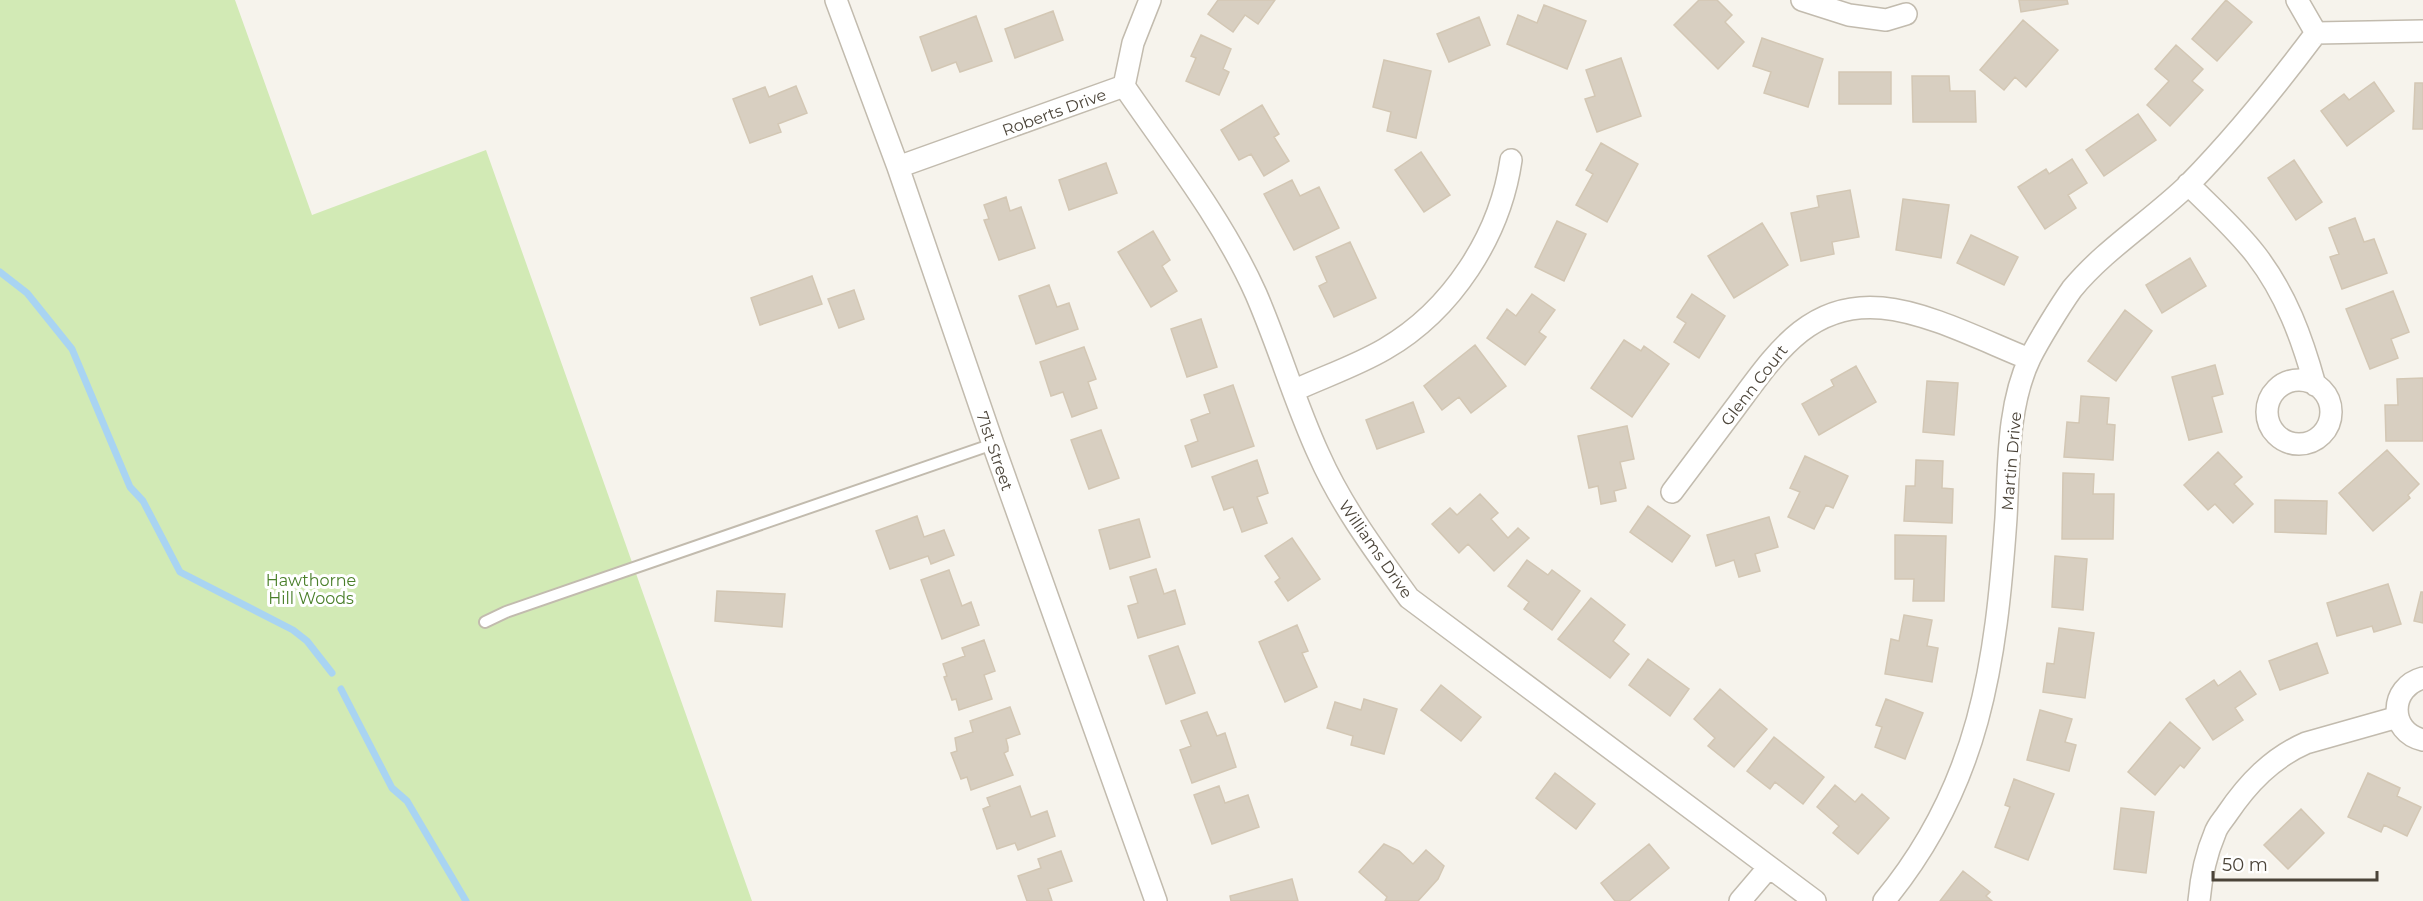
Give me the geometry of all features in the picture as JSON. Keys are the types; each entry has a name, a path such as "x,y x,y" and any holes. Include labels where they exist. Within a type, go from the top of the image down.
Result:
{"street":[{"name":"71st Street","path":"836,0 898,167 993,444 1156,901"},
{"name":"Roberts Drive","path":"898,167 1124,86 1133,44 1150,0"},
{"path":"1802,0 1849,15 1886,20 1906,14"},
{"path":"2297,0 2316,33 2423,31"},
{"name":"Martin Drive","path":"1884,901 1908,872 1944,812 1971,743 1983,703 1998,623 2012,429 2018,394 2029,359 2072,290 2094,267 2188,184 2281,80 2316,33"},
{"name":"Williams Drive","path":"1124,86 1233,250 1256,294 1319,456 1336,491 1361,531 1409,598 1815,901"},
{"path":"1293,391 1386,348 1405,336 1438,307 1475,259 1496,221 1508,181 1511,159"},
{"path":"2188,184 2254,252 2267,270 2288,307 2304,344 2315,385"},
{"name":"Glenn Court","path":"1672,492 1779,350 1810,324 1833,314 1863,308 1900,311 1934,321 2029,359"},
{"path":"2423,678 2406,686 2399,695 2397,706 2398,717 2408,734 2423,740"},
{"path":"2199,901 2203,870 2215,831 2240,795 2257,776 2278,759 2306,743 2398,717"},
{"path":"1740,901 1769,867"}],"lane":[{"path":"485,622 506,612 993,444"}],"green space":[{"name":"Hawthorne Hill Woods","path":"0,0 235,0 312,215 486,150 752,901 0,901"}],"building":[{"path":"1218,0 1275,0 1258,24 1245,15 1233,32 1208,14"},
{"path":"1699,0 1717,0 1732,15 1725,22 1744,42 1718,69 1674,25"},
{"path":"2019,0 2067,0 2068,4 2021,12"},
{"path":"2226,0 2252,22 2217,61 2192,39"},
{"path":"1544,5 1586,21 1567,69 1507,44 1518,15 1537,23"},
{"path":"1053,11 1063,40 1015,58 1005,29"},
{"path":"976,16 992,61 960,72 956,62 932,71 920,37"},
{"path":"1479,17 1490,45 1449,62 1437,34"},
{"path":"2023,20 2058,50 2026,87 2015,77 2004,90 1980,70"},
{"path":"1201,35 1231,49 1223,69 1229,72 1219,95 1186,81 1196,58 1191,56"},
{"path":"1762,38 1823,59 1808,107 1764,93 1771,72 1753,66"},
{"path":"2176,45 2203,69 2192,81 2203,90 2170,126 2147,105 2169,81 2155,69"},
{"path":"1621,58 1641,116 1597,132 1585,99 1595,96 1586,70"},
{"path":"1384,60 1431,71 1416,138 1387,131 1391,112 1373,107"},
{"path":"1839,72 1891,72 1891,104 1839,104"},
{"path":"1912,76 1949,76 1950,91 1975,91 1976,122 1913,122"},
{"path":"2374,82 2394,111 2347,146 2321,111 2344,94 2349,100"},
{"path":"2415,83 2423,83 2423,129 2413,129"},
{"path":"796,86 807,113 778,124 781,132 750,143 733,99 765,87 769,97"},
{"path":"1262,105 1279,134 1274,137 1289,161 1264,176 1251,154 1239,160 1221,130"},
{"path":"2138,114 2156,140 2104,176 2086,150"},
{"path":"1601,143 1638,164 1607,222 1576,205 1593,174 1586,170"},
{"path":"1421,152 1450,195 1424,212 1395,170"},
{"path":"2072,159 2087,183 2068,195 2076,208 2045,229 2018,187 2046,169 2049,174"},
{"path":"2294,160 2322,202 2296,220 2268,178"},
{"path":"1106,163 1117,193 1069,210 1059,180"},
{"path":"1292,180 1300,196 1319,187 1339,228 1294,250 1264,194"},
{"path":"1850,190 1859,237 1832,242 1834,254 1801,261 1791,213 1819,207 1817,196"},
{"path":"1006,197 1010,211 1021,207 1035,248 999,260 984,220 989,219 984,205"},
{"path":"1903,199 1949,205 1941,258 1896,250"},
{"path":"2355,218 2364,242 2374,239 2387,273 2342,289 2330,257 2339,254 2329,228"},
{"path":"1557,221 1586,234 1564,281 1535,267"},
{"path":"1762,223 1788,265 1734,298 1708,256"},
{"path":"1153,231 1170,260 1162,266 1177,291 1151,307 1118,252"},
{"path":"1971,235 2018,257 2004,285 1957,263"},
{"path":"1350,242 1376,298 1334,317 1319,286 1327,282 1316,257"},
{"path":"2190,258 2206,286 2162,313 2146,285"},
{"path":"812,276 822,304 760,325 751,298"},
{"path":"1049,285 1057,307 1069,303 1078,329 1036,344 1019,296"},
{"path":"854,290 864,319 839,328 828,299"},
{"path":"2393,291 2409,332 2391,339 2398,358 2370,369 2346,309"},
{"path":"1532,294 1555,310 1539,332 1546,337 1525,365 1487,338 1507,309 1516,316"},
{"path":"1692,294 1725,316 1699,358 1674,342 1686,323 1677,317"},
{"path":"2125,310 2152,331 2116,381 2088,361"},
{"path":"1201,319 1217,367 1187,377 1171,329"},
{"path":"1624,340 1641,351 1644,346 1669,364 1632,417 1591,388"},
{"path":"1475,345 1506,386 1471,413 1459,397 1442,410 1424,386"},
{"path":"1084,347 1096,379 1088,382 1097,408 1072,417 1063,392 1051,396 1040,362"},
{"path":"2215,365 2223,394 2212,397 2222,432 2189,440 2172,377"},
{"path":"1856,366 1876,402 1819,435 1802,404 1834,386 1831,380"},
{"path":"2423,378 2423,441 2386,441 2385,405 2398,405 2397,379"},
{"path":"1927,381 1958,383 1954,435 1923,432"},
{"path":"1233,385 1254,446 1192,467 1185,446 1198,441 1191,420 1210,413 1204,395"},
{"path":"2081,396 2109,398 2107,424 2115,425 2113,460 2064,457 2067,422 2079,423"},
{"path":"1413,402 1424,432 1377,449 1366,420"},
{"path":"1627,426 1634,459 1620,462 1626,488 1614,491 1616,501 1601,504 1598,486 1589,488 1578,436"},
{"path":"1101,430 1119,478 1089,489 1071,440"},
{"path":"2387,450 2419,484 2408,495 2410,498 2373,531 2339,493"},
{"path":"2218,452 2242,477 2234,484 2253,504 2233,523 2215,504 2208,510 2184,485"},
{"path":"1805,456 1848,476 1833,508 1826,505 1814,529 1788,517 1800,492 1790,488"},
{"path":"1257,460 1268,493 1257,497 1267,523 1242,532 1233,507 1224,510 1212,477"},
{"path":"1916,460 1943,461 1942,488 1953,489 1952,523 1904,521 1906,486 1915,486"},
{"path":"2063,473 2094,474 2093,494 2114,494 2113,539 2062,539"},
{"path":"1480,494 1498,513 1491,519 1508,538 1518,528 1529,538 1494,571 1468,544 1459,553 1432,524 1450,508 1457,515"},
{"path":"2275,500 2327,501 2326,534 2275,532"},
{"path":"1648,506 1690,536 1672,562 1630,532"},
{"path":"917,516 924,537 944,530 954,555 931,564 928,556 890,569 876,531"},
{"path":"1769,517 1778,547 1755,554 1760,571 1739,577 1734,560 1716,566 1707,535"},
{"path":"1139,519 1150,557 1110,569 1099,530"},
{"path":"1895,535 1946,536 1944,601 1913,601 1914,579 1895,579"},
{"path":"1292,538 1320,579 1288,601 1275,582 1280,578 1265,556"},
{"path":"2055,556 2087,559 2083,610 2052,607"},
{"path":"1527,560 1548,575 1552,570 1580,591 1552,630 1524,609 1529,602 1508,586"},
{"path":"1156,569 1164,594 1175,590 1185,624 1138,638 1128,606 1138,603 1130,577"},
{"path":"949,570 962,606 971,602 979,625 942,639 921,580"},
{"path":"2388,584 2401,624 2374,632 2372,626 2337,636 2327,603"},
{"path":"717,591 785,594 782,627 715,621"},
{"path":"2421,592 2423,592 2423,623 2414,621"},
{"path":"1591,598 1625,625 1613,641 1629,654 1610,678 1558,639"},
{"path":"1904,615 1932,620 1927,646 1938,648 1932,682 1885,674 1891,639 1899,641"},
{"path":"1297,625 1308,651 1302,653 1317,687 1285,702 1259,642"},
{"path":"2059,628 2094,633 2085,698 2043,692 2047,663 2054,664"},
{"path":"984,640 995,671 984,675 992,699 959,710 956,699 952,700 944,677 947,676 943,664 965,656 962,648"},
{"path":"2317,643 2328,673 2280,690 2269,661"},
{"path":"1178,646 1195,693 1166,704 1149,656"},
{"path":"1648,659 1689,689 1670,716 1629,685"},
{"path":"2240,671 2256,694 2235,708 2243,720 2213,740 2186,699 2214,680 2218,686"},
{"path":"1441,685 1481,717 1461,741 1421,710"},
{"path":"1720,689 1767,729 1734,767 1708,746 1715,738 1694,719"},
{"path":"1364,699 1397,709 1384,754 1351,745 1353,736 1327,728 1335,702 1361,710"},
{"path":"1886,699 1923,713 1905,759 1875,747 1882,727 1876,725"},
{"path":"1010,707 1020,734 1006,739 1008,751 1004,753 1013,775 971,790 967,777 961,779 951,753 957,751 955,738 973,732 970,721"},
{"path":"2040,710 2072,719 2065,742 2076,745 2069,771 2027,760"},
{"path":"1207,712 1217,736 1225,733 1236,767 1192,783 1180,750 1191,746 1181,721"},
{"path":"2170,722 2200,748 2184,768 2180,765 2155,795 2128,772"},
{"path":"1774,737 1824,777 1803,804 1775,782 1770,789 1747,771"},
{"path":"1555,773 1595,804 1576,829 1536,798"},
{"path":"2368,773 2400,788 2397,796 2421,807 2407,836 2384,825 2381,832 2348,817"},
{"path":"2014,779 2054,794 2028,860 1995,847 2010,807 2005,805"},
{"path":"1835,785 1855,802 1862,794 1889,818 1858,854 1833,833 1839,826 1817,807"},
{"path":"1020,786 1031,817 1047,811 1055,836 1018,850 1015,843 997,849 983,809 990,806 987,798"},
{"path":"1219,786 1225,803 1248,795 1259,827 1212,844 1194,795"},
{"path":"2121,808 2154,812 2146,873 2114,869"},
{"path":"2301,809 2324,833 2288,869 2264,845"},
{"path":"1384,844 1399,851 1413,864 1426,850 1444,866 1438,879 1418,901 1385,901 1387,897 1359,872"},
{"path":"1649,844 1669,868 1629,901 1615,901 1601,883"},
{"path":"1061,851 1072,881 1048,889 1052,901 1027,901 1018,876 1041,868 1038,859"},
{"path":"1963,871 1990,892 1986,896 1992,901 1940,901"},
{"path":"1292,879 1298,901 1231,901 1230,896"}],"waterway":[{"path":"0,272 27,293 72,349 130,487 143,501 180,572 293,630 307,641 332,673"},
{"path":"341,689 392,788 407,801 466,901"}]}
